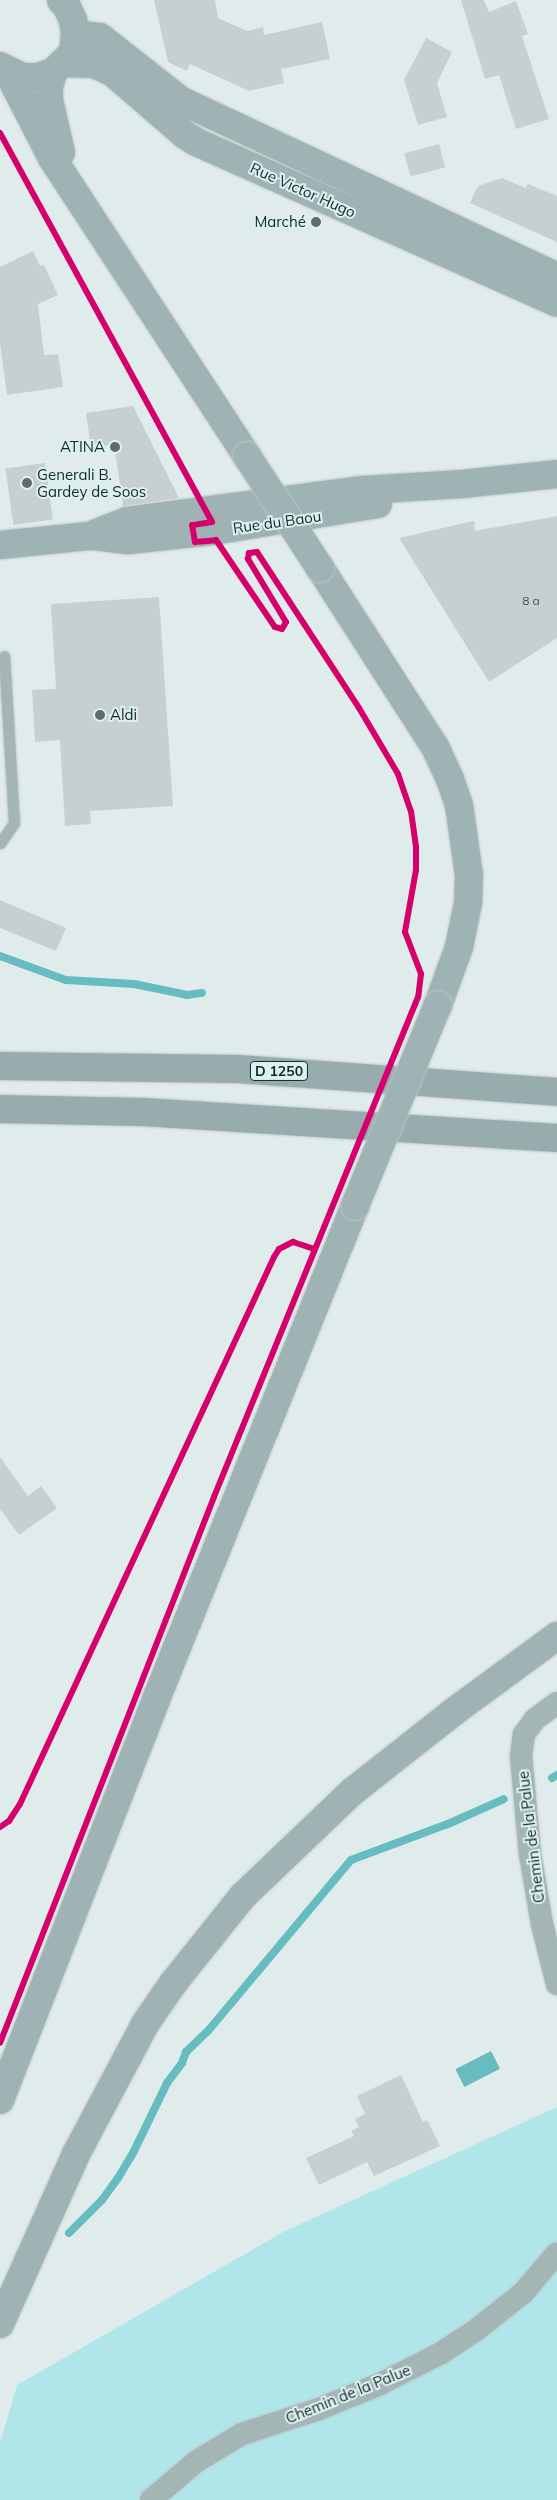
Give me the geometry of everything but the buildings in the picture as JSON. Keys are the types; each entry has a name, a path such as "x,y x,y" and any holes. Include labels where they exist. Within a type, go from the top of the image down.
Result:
{"main road":[{"name":"D 1250","path":"0,1066 238,1069 557,1092"},
{"path":"0,1109 153,1113 557,1138"}],"street":[{"path":"61,0 67,7 73,20 75,34 73,53 58,67 48,93 53,122 77,197"},
{"name":"Rue Victor Hugo","path":"75,34 100,37 180,100 557,277"},
{"name":"Rue Victor Hugo","path":"4,69 23,77 38,77 58,67 94,64 112,72 185,135 196,142 557,303"},
{"path":"0,2100 158,1697 460,947 468,903 469,874 458,805 450,779 436,749 52,158 4,69"},
{"name":"Rue du Baou","path":"0,542 89,536 126,521 363,490 462,484 557,474"},
{"path":"0,2324 76,2154 140,2032 174,1982 243,1896 353,1791 466,1702 557,1636"},
{"name":"Chemin de la Palue","path":"557,1703 535,1719 524,1734 522,1756 530,1854 542,1924 557,1984"},
{"name":"Chemin de la Palue","path":"151,2500 197,2461 242,2434 319,2409 380,2384 441,2353 476,2330 523,2293 557,2253"}],"lane":[{"path":"0,843 14,823 4,656"}],"shaded area":[{"path":"491,2051 500,2069 464,2087 455,2069"},
{"path":"557,2107 557,2500 0,2500 0,2443 17,2385 285,2231"}],"waterway":[{"path":"0,956 66,980 134,984 187,995 202,993"},
{"path":"552,1778 557,1775"},
{"path":"69,2233 102,2200 118,2178 134,2151 167,2083 182,2063 186,2052 208,2031 351,1860 448,1824 504,1799"}],"cycle path":[{"path":"0,133 212,522 192,525 195,542 216,540 275,627 282,629 286,622 248,559 249,553 257,552 359,708 398,774 411,811 416,847 416,870 405,932 421,974 418,997 214,1497 0,2043"},
{"path":"0,1827 9,1821 20,1804 274,1257 279,1249 293,1242 314,1249"}],"place":[{"name":"Marché","path":"316,222"},
{"name":"ATINA","path":"115,447"},
{"name":"Generali B. Gardey de Soos","path":"27,483"},
{"name":"Aldi","path":"100,715"}]}
